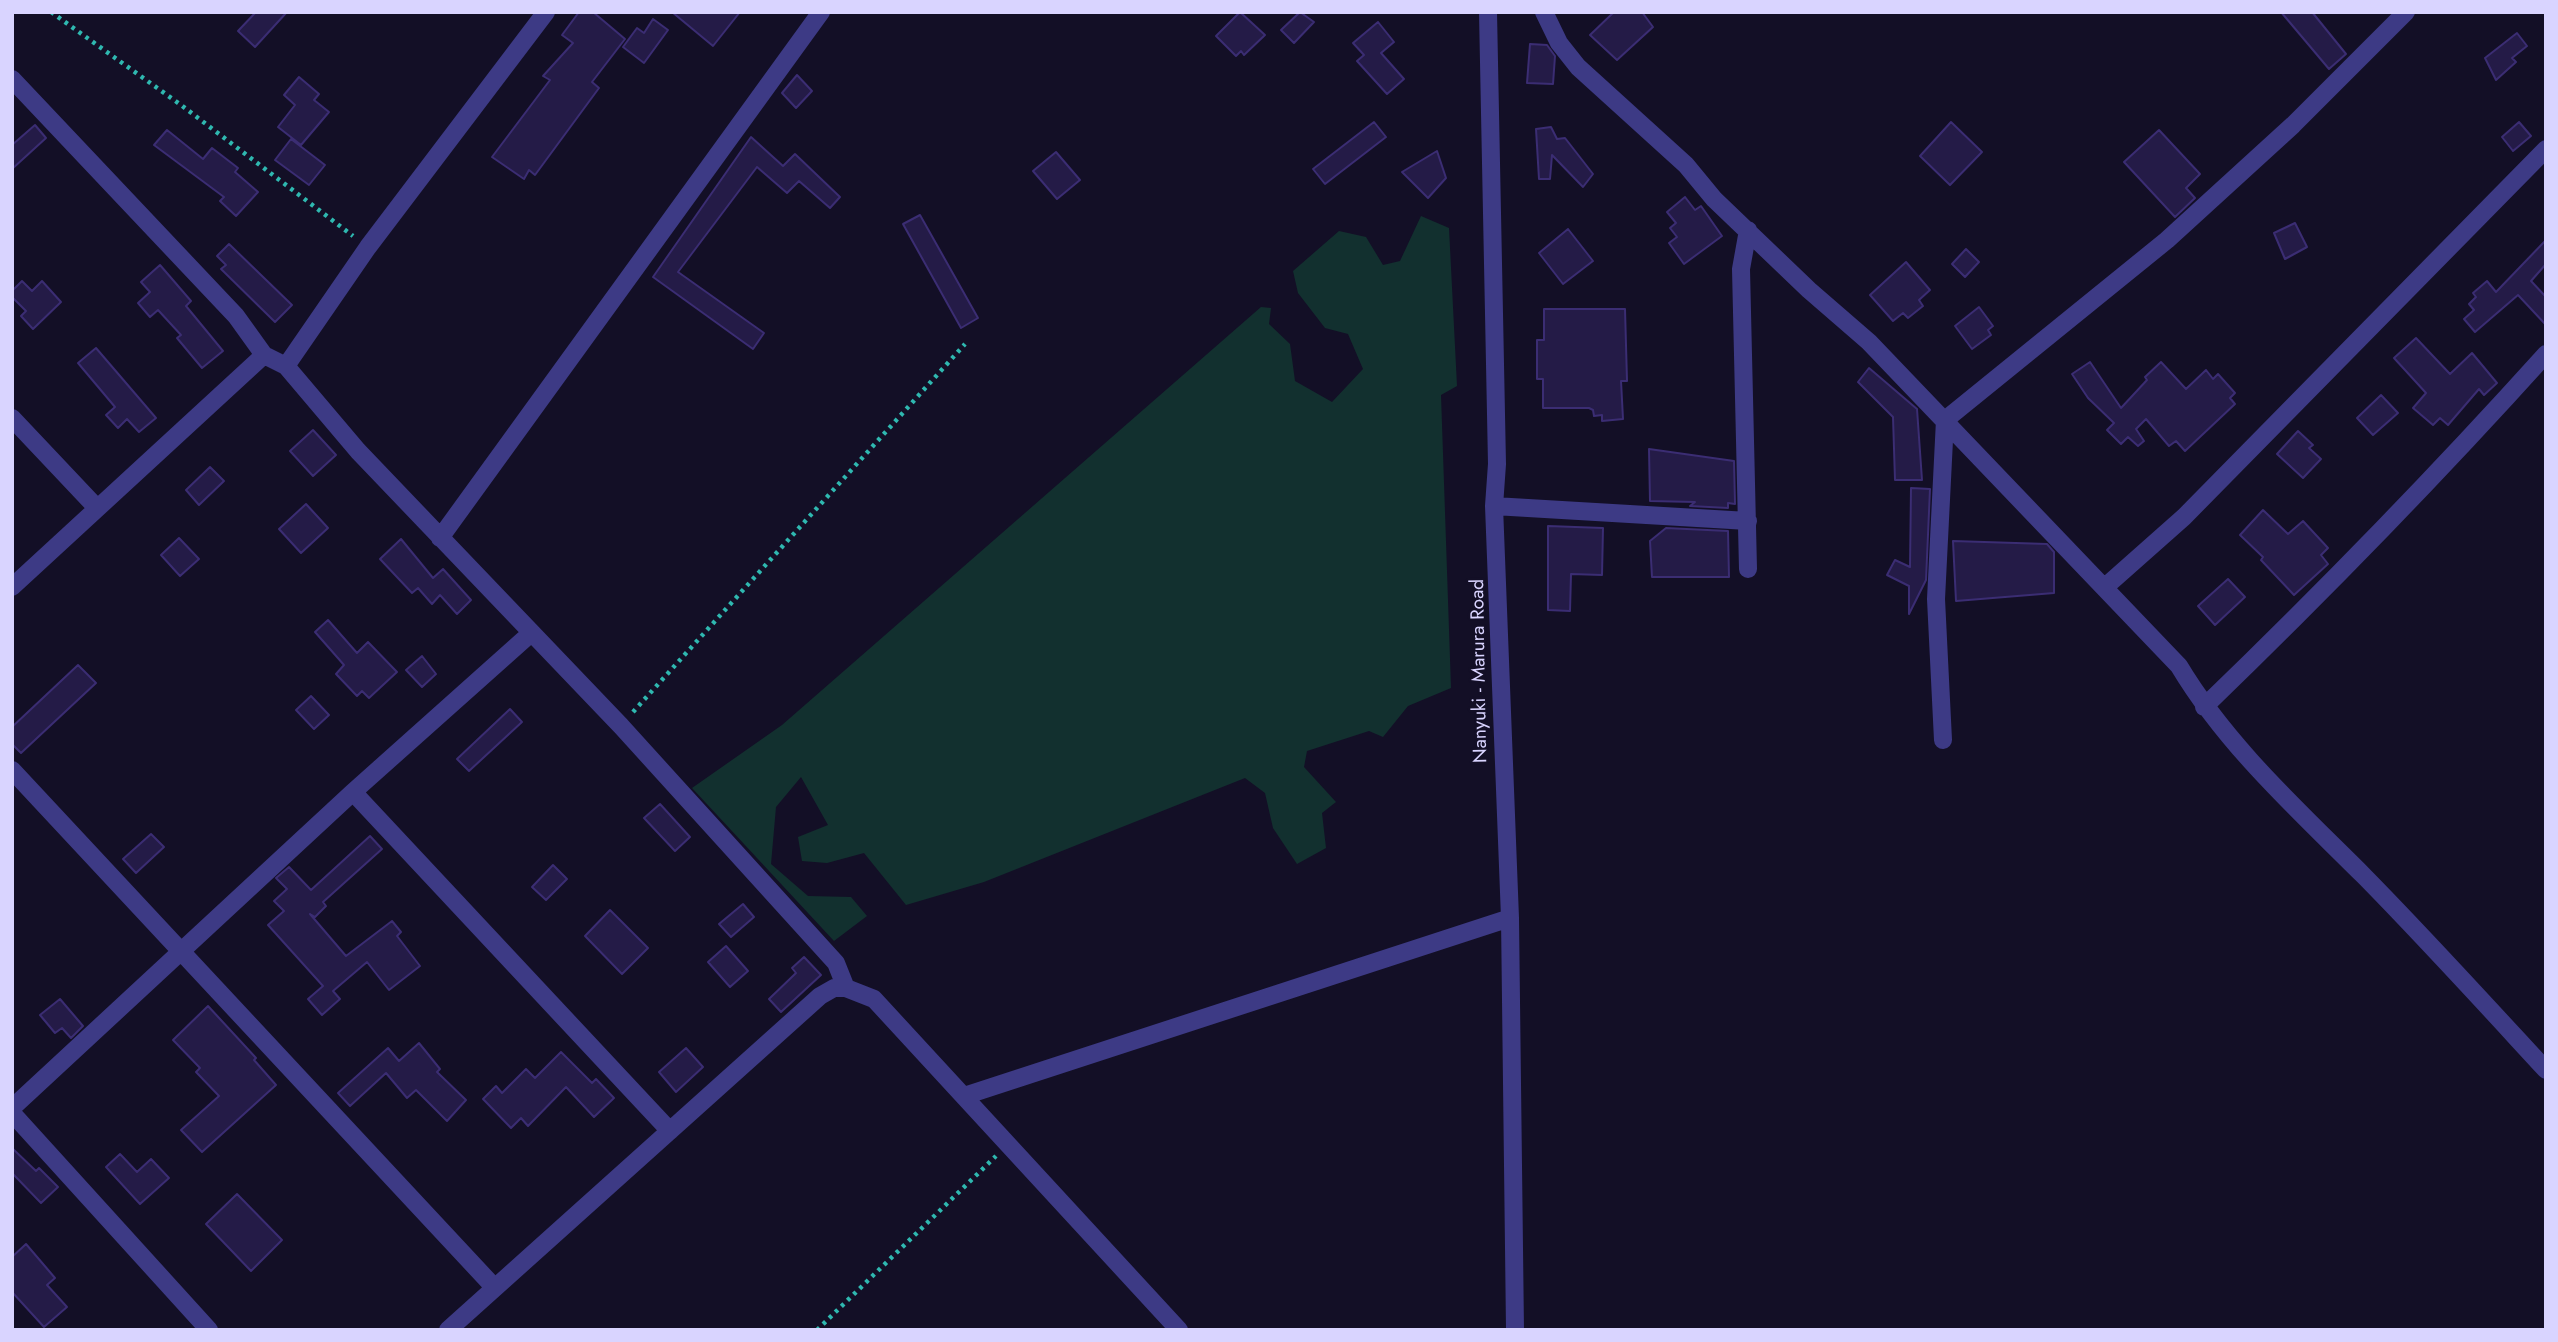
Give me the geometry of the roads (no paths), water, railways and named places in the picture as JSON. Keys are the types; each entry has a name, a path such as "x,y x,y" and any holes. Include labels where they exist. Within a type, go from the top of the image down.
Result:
{"street":[{"path":"440,538 821,12"},
{"name":"Nanyuki - Marura Road","path":"1488,12 1497,464 1494,506 1510,918 1515,1330"},
{"path":"1544,12 1559,43 1578,67 1686,165 1714,199 1809,290 1869,342 1945,420 2179,666 2203,707 2285,797 2441,955 2546,1070"},
{"path":"1943,740 1936,599 1945,420 2168,240 2293,125 2406,12"},
{"path":"286,366 368,247 538,15"},
{"path":"12,79 210,288 264,355 286,366 358,451 530,634 621,726 836,963 846,988"},
{"path":"2105,587 2184,517 2546,149"},
{"path":"1748,230 1741,269 1748,569"},
{"path":"2203,707 2311,605 2462,448 2546,354"},
{"path":"12,587 264,355"},
{"path":"12,418 97,508"},
{"path":"1494,506 1748,521"},
{"path":"209,1330 12,1110 353,792 530,634"},
{"path":"12,770 494,1287"},
{"path":"353,792 670,1131"},
{"path":"964,1096 1510,918"},
{"path":"448,1330 820,996 834,988 846,988 874,999 964,1096 1006,1146 1179,1330"}]}
